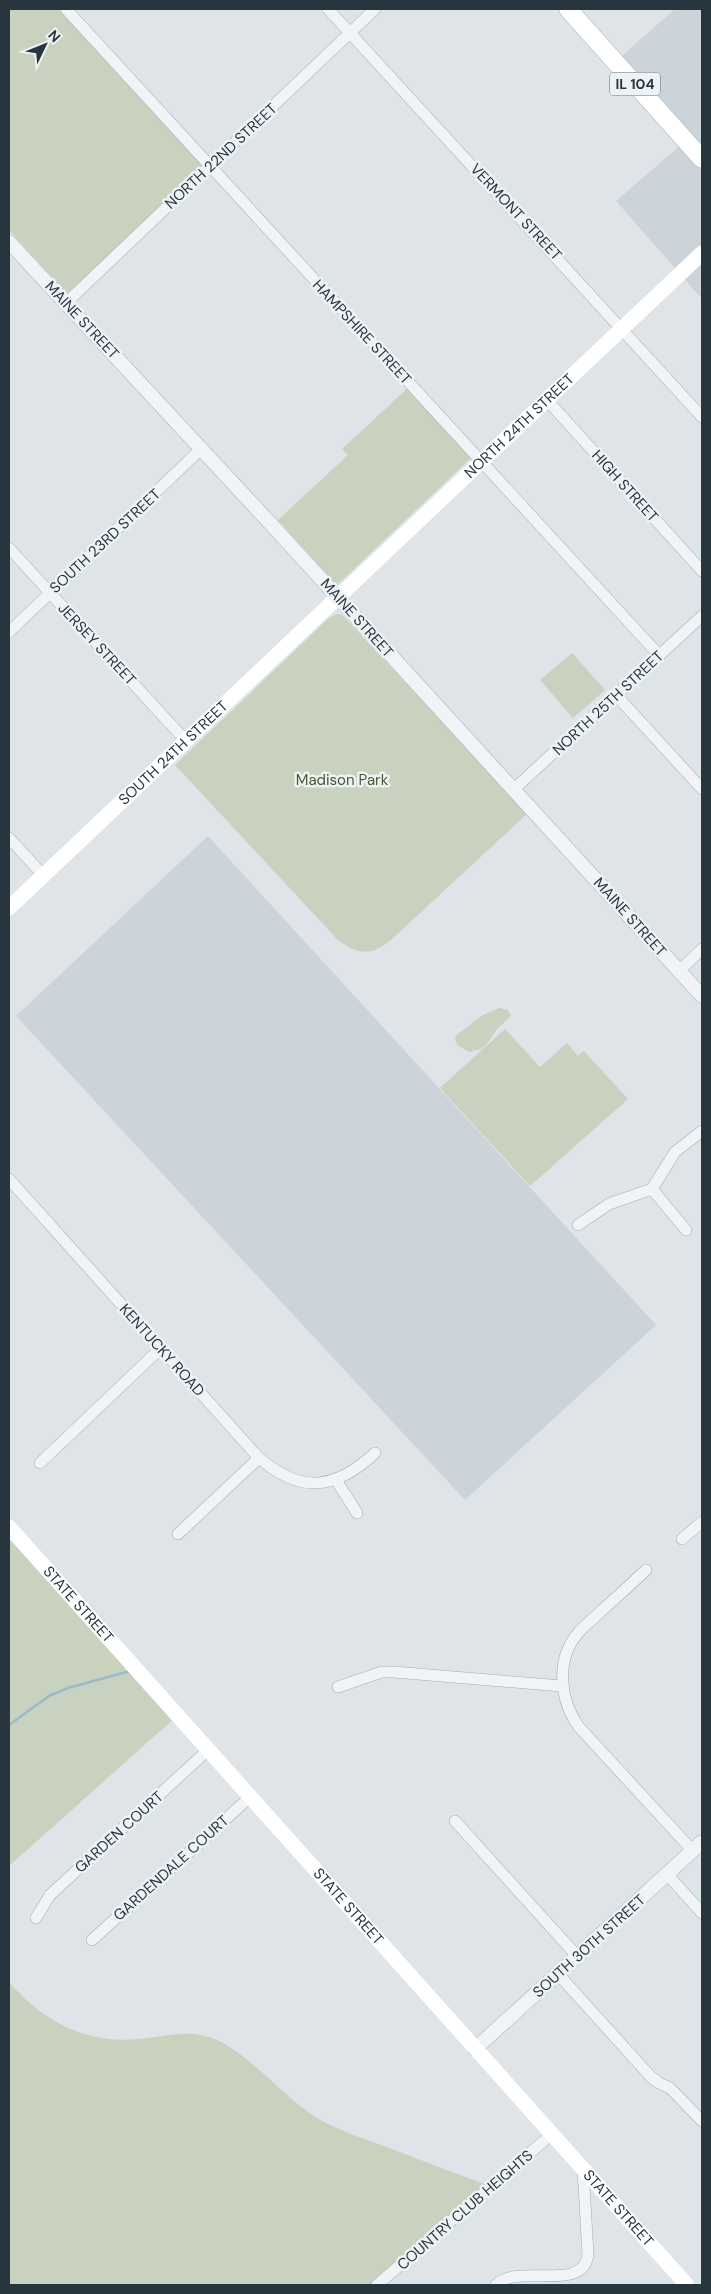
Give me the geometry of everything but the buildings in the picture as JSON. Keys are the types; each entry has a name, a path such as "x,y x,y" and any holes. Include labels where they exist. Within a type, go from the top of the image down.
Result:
{"main road":[{"name":"IL 104","path":"568,9 702,159"},
{"name":"NORTH 24TH STREET","path":"338,598 702,253"},
{"name":"SOUTH 24TH STREET","path":"9,908 338,598"},
{"name":"STATE STREET","path":"9,1527 687,2285"}],"street":[{"name":"HAMPSHIRE STREET","path":"66,9 659,655"},
{"name":"VERMONT STREET","path":"328,9 702,417"},
{"name":"NORTH 22ND STREET","path":"66,303 376,9"},
{"name":"MAINE STREET","path":"9,242 702,996"},
{"name":"HIGH STREET","path":"547,400 702,571"},
{"name":"SOUTH 23RD STREET","path":"9,632 202,450"},
{"name":"JERSEY STREET","path":"9,548 186,741"},
{"name":"NORTH 25TH STREET","path":"514,790 702,616"},
{"path":"616,695 702,788"},
{"path":"9,838 43,875"},
{"path":"679,971 702,950"},
{"path":"578,1225 609,1204 652,1189 675,1152 702,1131"},
{"name":"KENTUCKY ROAD","path":"9,1179 259,1458 281,1475 301,1482 320,1483 336,1480 353,1472 375,1454"},
{"path":"652,1189 686,1230"},
{"path":"40,1463 162,1348"},
{"path":"178,1534 259,1458"},
{"path":"336,1480 357,1513"},
{"path":"682,1539 702,1522"},
{"path":"646,1570 577,1634 566,1654 562,1686 568,1709 580,1727 698,1847"},
{"path":"338,1687 382,1672 562,1686"},
{"name":"GARDEN COURT","path":"36,1918 50,1895 208,1750"},
{"name":"GARDENDALE COURT","path":"92,1940 250,1796"},
{"path":"455,1821 577,1956"},
{"name":"SOUTH 30TH STREET","path":"475,2049 698,1847"},
{"path":"667,1874 702,1913"},
{"path":"558,1974 651,2078 659,2084 670,2088 702,2121"},
{"name":"COUNTRY CLUB HEIGHTS","path":"378,2285 552,2134"},
{"path":"498,2284 522,2275 572,2275 586,2265 588,2254 583,2169"}],"shaded area":[{"path":"675,9 702,9 702,299 616,201 682,144 615,62"},
{"path":"208,836 656,1325 465,1500 16,1016"}],"green space":[{"path":"9,9 59,9 203,166 68,294 9,230"},
{"path":"409,387 473,456 337,585 278,520 348,455 342,449"},
{"name":"Madison Park","path":"337,614 342,615 349,622 527,814 386,944 373,951 366,952 353,949 338,940 175,765 329,618"},
{"path":"572,653 605,690 573,718 540,680"},
{"path":"499,1008 508,1010 511,1016 497,1029 487,1044 481,1049 469,1052 457,1045 455,1038 458,1034 483,1015"},
{"path":"505,1029 540,1067 567,1043 578,1056 584,1051 628,1099 530,1186 440,1088"},
{"path":"9,1527 177,1716 9,1866"},
{"path":"9,1982 36,2008 51,2018 66,2027 100,2038 118,2040 197,2034 219,2041 247,2059 301,2107 322,2121 493,2187 377,2285 9,2285"}],"waterway":[{"path":"9,1725 49,1696 68,1688 130,1671"}]}
